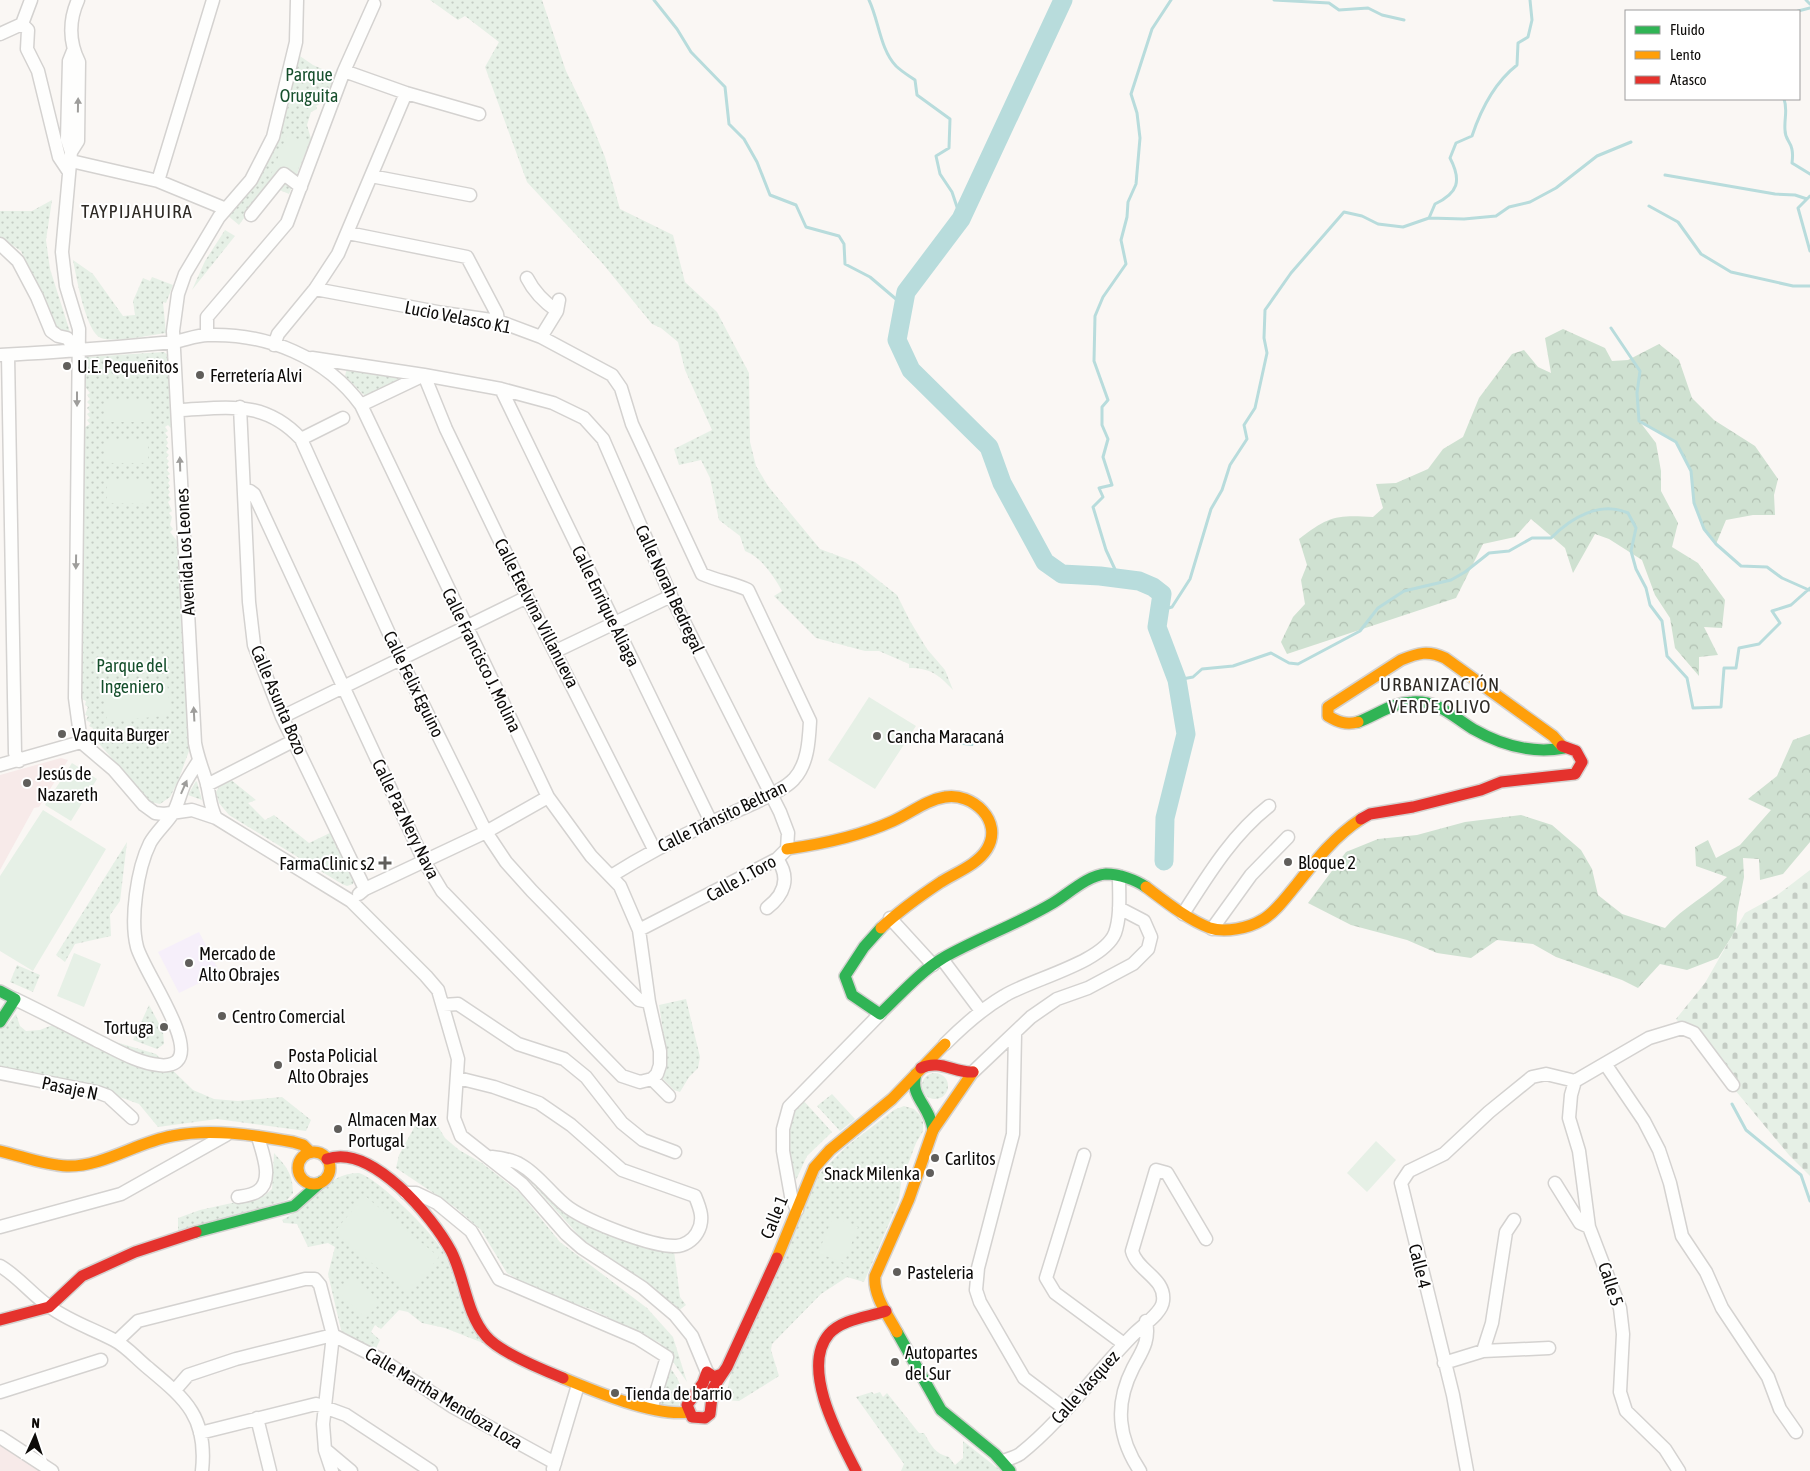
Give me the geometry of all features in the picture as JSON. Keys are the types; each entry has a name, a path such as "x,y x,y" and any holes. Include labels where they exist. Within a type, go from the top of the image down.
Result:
{"main road":[{"path":"787,849 828,843 893,821 931,802 951,796 969,799 985,810 990,823 991,840 981,857 890,918 852,961 845,976 846,985 855,1000 880,1014 937,962 1052,904 1097,876 1107,874 1139,882 1183,914 1212,928 1237,930 1263,920 1287,896 1323,852 1348,828 1370,814 1481,790 1501,782 1575,774 1582,762 1576,751 1564,748 1551,752 1508,744 1473,728 1434,704 1421,702 1397,705 1364,721 1349,724 1335,721 1328,716 1328,707 1404,659 1421,652 1433,652 1553,736 1564,748"},
{"path":"0,991 15,999 0,1022"},
{"path":"945,1044 944,1056 957,1077 958,1091"},
{"name":"Calle 1","path":"711,1402 713,1388 724,1370 791,1227 809,1176 819,1161 892,1099 945,1044"},
{"path":"934,1130 931,1117 913,1089 918,1071 933,1062 964,1074 973,1072"},
{"path":"973,1072 958,1091 934,1130 908,1199 875,1276 874,1284 876,1293 941,1410 949,1419 1006,1466"},
{"path":"892,1099 901,1097 933,1108 950,1104"},
{"path":"0,1152 68,1166 87,1163 160,1138 202,1132 234,1133 299,1144 310,1152 320,1153 327,1159 329,1173"},
{"path":"274,1140 310,1183 321,1182"},
{"path":"286,1209 299,1189 301,1158 310,1152"},
{"path":"327,1159 333,1156 347,1156 361,1160 388,1177 406,1193 438,1231 452,1255 481,1329 491,1342 540,1369 578,1385 674,1414 688,1412"},
{"path":"0,1320 49,1307 82,1276 107,1262 183,1235 286,1209 294,1206 329,1173 353,1167 372,1168"},
{"path":"856,1471 836,1434 829,1412 818,1364 820,1348 829,1334 843,1326 886,1311"},
{"path":"695,1396 707,1397 711,1402 710,1414 705,1418 692,1417 688,1412 688,1405 695,1396 704,1385 708,1372 714,1377 724,1370"}],"street":[{"path":"0,34 22,24 30,0"},
{"path":"78,0 72,19 73,51 69,61 67,138 70,162 62,252 66,286 79,329 77,351 75,698 82,742 114,770 148,809 155,813 192,810 216,818 352,901 438,990 458,1059 455,1106 456,1128 461,1136 522,1184 566,1234 582,1248 643,1288 675,1315 692,1336 708,1372"},
{"path":"158,181 214,0"},
{"name":"Avenida Los Leones","path":"216,818 210,806 207,785 198,762 184,552 174,331 180,284 219,216 251,180 273,136 296,42 297,0"},
{"path":"207,335 207,317 287,223 344,71 374,4"},
{"path":"22,24 28,30 27,49 38,72 59,157 70,162 158,181 226,209"},
{"path":"344,71 406,93 478,114"},
{"path":"274,345 284,325 314,289 338,254 406,93"},
{"path":"251,215 284,174 301,186"},
{"path":"370,176 470,195"},
{"path":"348,233 467,256 498,314 498,321"},
{"path":"0,244 18,261 37,297 51,331 58,336 67,338 77,351"},
{"path":"527,278 533,289 546,304 558,305 541,337"},
{"name":"Lucio Velasco K1","path":"314,289 443,313 498,321 541,337 612,374 621,388 632,424 702,574"},
{"name":"Calle Francisco J. Molina","path":"4,355 77,351 174,342 207,335 235,337 274,345 310,358 339,378 360,405 548,797 591,856 620,886 638,930 660,1052 660,1065 657,1074 652,1079"},
{"path":"4,355 15,753 19,761"},
{"name":"Calle Norah Bedregal","path":"310,358 501,389 553,403 584,418 603,439 671,596 769,794"},
{"path":"360,405 424,375"},
{"name":"Calle Etelvina Villanueva","path":"424,375 446,429 527,597 556,651 654,849"},
{"name":"Calle Enrique Aliaga","path":"501,389 711,822"},
{"name":"Calle Felix Eguino","path":"178,410 240,407 262,411 278,419 301,439 401,660 486,832 506,862 532,891 639,1000 650,1002"},
{"name":"Calle Asunta Bozo","path":"240,407 249,602 254,646 282,717 295,740 364,889"},
{"path":"301,439 343,418"},
{"name":"Calle Paz Nery Nava","path":"244,492 250,491 254,494 424,861 442,891 622,1076 640,1082 652,1079"},
{"name":"Calle Tránsito Beltran","path":"611,876 654,849 769,794 794,780 801,770 808,743 810,721 748,590 731,582 716,580 702,574"},
{"path":"556,651 671,596"},
{"path":"282,717 344,689 527,597"},
{"path":"207,785 295,740"},
{"path":"0,765 82,742"},
{"path":"15,999 125,1054 159,1065 172,1064 177,1060 182,1051 180,1036 152,982 138,949 135,934 135,909 143,863 150,844 173,813 185,784 198,762"},
{"name":"Calle J. Toro","path":"638,930 777,860 787,849 788,833 780,812 769,794"},
{"path":"352,901 364,889 486,832 548,797"},
{"path":"1183,914 1221,855 1252,820 1269,806"},
{"path":"1212,928 1251,875 1288,837"},
{"path":"767,908 782,894 784,886 786,874 777,860"},
{"path":"945,1044 981,1011 1006,995 1096,954 1115,934 1119,908 1120,876"},
{"path":"973,1072 1031,1017 1057,999 1088,988 1133,964 1148,949 1150,931 1144,921 1119,908"},
{"path":"890,918 937,962 981,1011"},
{"path":"443,1005 458,1004 518,1044 564,1059 586,1076 622,1122 643,1140 675,1152"},
{"path":"797,1210 791,1196 783,1151 783,1129 789,1107 880,1014"},
{"path":"1575,1081 1606,1065 1649,1038 1675,1028 1687,1028 1703,1045 1733,1086"},
{"path":"1015,1034 1013,1134 978,1268 976,1290 1024,1378 1065,1409"},
{"path":"1606,1065 1644,1120 1659,1150 1670,1183 1682,1236 1706,1272 1722,1308 1768,1377 1780,1409 1796,1432"},
{"name":"Pasaje N","path":"0,1073 108,1096 132,1118"},
{"name":"Calle 4","path":"1467,1471 1453,1394 1401,1183 1409,1171 1444,1154 1489,1112 1532,1077 1546,1074 1575,1081"},
{"path":"458,1078 494,1087 539,1103 570,1125 622,1170 695,1196 700,1208 701,1223 698,1231 686,1244 665,1246 599,1224 570,1209 521,1165 489,1157"},
{"path":"652,1079 669,1096"},
{"name":"Calle 5","path":"1575,1081 1571,1095 1569,1118 1579,1151 1589,1227 1620,1308 1622,1334 1619,1380 1626,1412 1665,1449 1679,1471"},
{"path":"0,1227 121,1194 217,1139 234,1133"},
{"path":"238,1197 258,1191 264,1183 266,1170 258,1137"},
{"path":"1084,1155 1046,1278 1055,1293 1124,1344"},
{"name":"Calle Vasquez","path":"1006,1466 1065,1409 1146,1321 1162,1308 1164,1298 1161,1287 1154,1278 1141,1268 1134,1259 1132,1251 1156,1170 1167,1173 1206,1240"},
{"path":"1555,1183 1580,1223 1589,1227"},
{"path":"406,1193 416,1193 438,1203 470,1231 499,1279 637,1338 667,1357 652,1406"},
{"path":"1483,1351 1492,1323 1506,1232 1514,1220"},
{"path":"0,1266 15,1275 49,1307 117,1341 175,1390 189,1405 200,1433 203,1445 202,1471"},
{"path":"117,1341 138,1321 306,1279 315,1279 320,1285 333,1335 323,1424 325,1450 332,1471"},
{"path":"1140,1471 1126,1445 1121,1430 1120,1416 1132,1370 1147,1342 1146,1321"},
{"path":"175,1390 188,1375 236,1359 333,1335"},
{"name":"Calle Martha Mendoza Loza","path":"333,1335 384,1361 453,1407 554,1467"},
{"path":"1444,1362 1483,1351 1549,1348"},
{"path":"0,1392 101,1360"},
{"path":"554,1467 578,1385"},
{"path":"200,1433 316,1404 346,1415 431,1471"},
{"path":"257,1418 270,1471"},
{"path":"0,1437 52,1471"},
{"path":"325,1450 351,1471"}],"shaded area":[{"path":"61,758 68,760 39,807 34,808 0,870 0,775"},
{"name":"Mercado de Alto Obrajes","path":"199,932 220,973 179,993 158,952"},
{"path":"0,1442 47,1471 0,1471"}],"green space":[{"path":"430,0 542,0 566,71 590,120 605,157 620,209 673,235 685,282 717,312 749,373 750,442 756,466 768,486 820,549 855,562 897,595 927,649 945,670 953,690 933,673 923,669 909,668 909,664 879,651 865,651 816,638 774,596 782,591 771,573 757,558 745,551 740,536 719,520 710,478 701,460 679,465 674,449 712,430 685,370 678,342 661,328 652,324 603,264 527,182 485,67 499,42 465,16 458,20"},
{"name":"Parque Oruguita","path":"291,50 313,65 338,76 329,98 320,100 321,103 316,106 317,109 311,112 307,125 311,139 289,194 268,185 239,225 227,215 256,177"},
{"path":"287,135 309,143 292,184 270,177"},
{"path":"52,200 46,240 50,269 70,332 59,331 21,251 0,237 0,211 32,211"},
{"path":"225,230 235,236 192,290 205,261"},
{"path":"73,260 93,274 123,316 135,315 133,301 143,278 150,281 152,277 173,285 166,303 163,302 166,333 115,340 101,338 96,334 86,315"},
{"path":"1563,329 1605,348 1612,361 1628,360 1659,344 1679,360 1692,398 1714,420 1755,446 1778,479 1774,495 1775,515 1753,515 1726,520 1716,544 1704,529 1694,503 1691,471 1676,442 1640,422 1656,443 1661,471 1661,491 1678,523 1672,547 1698,563 1725,600 1722,628 1704,627 1718,655 1699,657 1699,676 1675,648 1670,618 1655,595 1642,560 1609,539 1595,534 1573,573 1565,548 1531,519 1515,537 1483,544 1456,598 1287,654 1281,642 1293,617 1305,604 1301,580 1307,565 1299,539 1326,521 1350,516 1373,517 1383,508 1376,484 1396,483 1428,469 1443,449 1463,437 1479,398 1512,354 1524,350 1538,367 1551,373 1545,338"},
{"name":"Parque del Ingeniero","path":"164,352 169,356 173,430 168,425 165,427 168,431 165,433 168,437 166,439 168,443 166,446 169,449 166,452 169,455 166,458 169,461 167,470 170,474 167,476 170,480 168,489 170,492 168,495 171,499 168,502 172,511 169,513 172,517 170,525 173,529 170,532 177,541 189,751 170,797 160,804 150,802 95,739 97,736 92,732 93,728 89,726 91,723 86,720 88,716 85,715 88,707 85,705 86,701 79,698 82,429 90,424 87,420 90,418 87,414 90,412 87,408 90,405 87,402 90,399 87,395 90,393 82,383 83,361 86,357"},
{"path":"347,368 397,376 399,379 365,396 345,376"},
{"path":"105,399 149,399 149,422 105,422"},
{"path":"104,440 148,440 148,463 104,463"},
{"path":"107,480 151,480 151,504 107,503"},
{"path":"167,682 171,715 107,722 104,688"},
{"path":"869,697 916,726 875,789 828,760"},
{"path":"1810,734 1810,842 1783,874 1760,880 1759,859 1743,858 1744,877 1737,913 1736,930 1718,958 1687,970 1660,964 1638,988 1622,980 1556,957 1533,944 1497,940 1471,958 1437,953 1407,940 1351,925 1308,903 1346,852 1378,839 1417,835 1465,822 1521,815 1552,825 1581,850 1592,869 1598,895 1622,914 1665,928 1679,914 1727,877 1696,866 1695,847 1708,840 1716,858 1740,845 1771,810 1748,799 1777,776 1793,740"},
{"path":"72,763 97,779 71,821 45,805"},
{"path":"230,779 256,800 248,803 265,820 274,815 309,843 332,832 354,880 353,884 347,886 342,884 229,815 219,803 216,792 220,785"},
{"path":"197,782 202,800 188,795"},
{"path":"43,810 106,849 33,971 0,951 0,876"},
{"path":"127,842 120,901 110,915 111,936 75,944 65,962 56,955"},
{"path":"1810,870 1810,1176 1789,1155 1676,1019 1705,983 1745,913 1776,896"},
{"path":"74,953 101,964 84,1007 57,996"},
{"path":"17,965 40,975 33,992 10,982"},
{"path":"686,999 700,1057 698,1068 689,1077 680,1092 674,1090 662,1078 667,1056 659,1005"},
{"path":"149,1005 163,1031 164,1044 157,1049 133,1040"},
{"path":"16,1014 20,1026 26,1031 40,1030 55,1024 156,1054 193,1090 214,1099 238,1101 282,1097 311,1120 306,1131 217,1119 158,1127 139,1104 95,1088 0,1071 0,1029 7,1025"},
{"path":"935,1073 944,1077 948,1086 944,1095 935,1099 926,1095 922,1086 926,1077"},
{"path":"832,1094 855,1119 840,1131 817,1106"},
{"path":"802,1099 832,1132 807,1156 796,1180 789,1149 789,1138 796,1108"},
{"path":"904,1106 914,1109 920,1115 923,1122 923,1131 916,1143 901,1183 899,1200 864,1282 847,1277 821,1294 772,1344 771,1350 779,1376 739,1401 725,1400 731,1373 820,1173 847,1146 894,1110"},
{"path":"425,1123 437,1125 445,1138 459,1150 482,1163 520,1193 560,1242 647,1308 673,1337 687,1382 660,1343 593,1310 533,1289 507,1273 481,1230 456,1208 396,1168 399,1155 415,1126"},
{"path":"1376,1141 1396,1160 1367,1192 1347,1173"},
{"path":"274,1153 285,1166 292,1181 293,1193 287,1200 178,1231 178,1218 200,1210 264,1196 272,1189"},
{"path":"359,1173 393,1197 420,1223 441,1248 451,1269 466,1314 478,1335 488,1345 445,1328 422,1323 408,1312 399,1310 381,1329 375,1325 371,1332 380,1340 374,1352 342,1334 328,1274 335,1247 328,1243 308,1247 297,1224 284,1223 282,1220 337,1178"},
{"path":"527,1178 554,1199 674,1251 680,1297 686,1305 678,1311 649,1284 582,1239"},
{"path":"365,1196 439,1257 408,1293 334,1232"},
{"path":"833,1217 858,1227 844,1263 818,1253"},
{"path":"353,1276 381,1302 366,1318 338,1292"},
{"path":"671,1369 678,1379 682,1394 677,1410 657,1404"},
{"path":"872,1392 874,1394 880,1392 883,1397 887,1393 919,1433 924,1433 934,1448 940,1454 949,1457 955,1465 963,1458 963,1441 1001,1471 901,1471 904,1464 856,1397"}],"water":[{"path":"956,733 960,733 965,740 974,742 973,746 954,744 951,739"}],"waterway":[{"path":"654,0 677,29 691,52 725,87 729,124 744,139 757,162 770,195 796,205 806,227 839,236 844,244 845,264 870,277 903,305"},
{"path":"869,0 883,43 891,59 898,68 915,80 917,95 950,119 949,148 936,156 940,174 952,192 961,219"},
{"path":"1063,0 961,219 906,292 897,340 911,370 989,447 1002,483 1045,562 1062,574 1139,581 1153,587 1162,594 1157,627 1177,680 1186,734 1165,818 1164,861"},
{"path":"1119,578 1106,550 1093,507 1103,497 1099,488 1112,485 1103,457 1108,439 1102,425 1102,407 1108,400 1094,361 1095,316 1103,297 1126,264 1121,240 1127,217 1128,202 1136,184 1140,138 1137,113 1131,94 1152,29 1171,0"},
{"path":"1274,0 1329,3 1339,10 1368,8 1382,15 1404,20"},
{"path":"1429,218 1435,204 1449,195 1456,186 1456,173 1450,158 1456,143 1472,136 1489,97 1517,65 1518,43 1528,37 1532,20 1530,0"},
{"path":"1806,0 1810,4"},
{"path":"1800,10 1810,8"},
{"path":"1784,100 1786,107 1785,134 1792,150 1792,163 1810,174"},
{"path":"1161,610 1172,607 1190,579 1211,509 1222,490 1230,465 1247,439 1244,425 1255,408 1267,353 1264,338 1265,310 1291,273 1344,212 1362,216 1378,224 1403,227 1429,218 1464,219 1496,216 1509,207 1530,202 1556,188 1597,156 1631,142"},
{"path":"1665,175 1775,194 1795,195 1807,199"},
{"path":"1810,196 1798,208 1810,251"},
{"path":"1649,206 1678,222 1701,254 1731,272 1793,286 1810,286"},
{"path":"1611,328 1640,371 1637,393 1639,421 1676,442 1691,471 1694,503 1704,529 1716,544 1741,566 1767,567 1782,578 1809,590"},
{"path":"1177,680 1193,677 1202,669 1233,666 1271,653 1289,663 1298,664 1360,631 1378,608 1404,591 1451,580 1465,572 1489,553 1509,551 1532,538 1551,538 1577,518 1597,510 1618,510 1628,513 1636,528 1631,551 1636,569 1646,588 1650,605 1662,621 1667,656 1687,678 1693,708 1721,707 1724,668 1736,668 1739,648 1759,644 1780,623 1772,611 1791,605 1810,588"},
{"path":"1732,1104 1746,1130 1801,1175 1810,1201"}],"traffic: fast":[{"path":"1358,722 1397,705 1421,702 1437,706 1473,729 1506,744 1540,750 1564,748"},
{"path":"881,928 864,947 845,976 852,995 880,1014 918,977 943,958 1040,911 1092,878 1106,874 1116,875 1146,887"},
{"path":"0,991 15,999 0,1022"},
{"path":"916,1074 915,1089 928,1114 933,1130"},
{"path":"196,1232 294,1206 321,1182"},
{"path":"897,1332 941,1410 995,1454 1010,1471"}],"traffic: slow":[{"path":"1358,722 1346,723 1335,720 1328,716 1328,707 1401,660 1418,654 1428,653 1445,658 1553,736 1562,746"},
{"path":"787,849 828,842 868,831 893,821 925,804 945,797 965,799 975,804 983,811 991,828 991,839 983,855 918,898 881,928"},
{"path":"1146,887 1185,915 1210,928 1230,930 1257,923 1276,909 1326,849 1361,819"},
{"path":"777,1258 814,1168 830,1150 892,1099 945,1044"},
{"path":"897,1332 876,1291 875,1276 909,1199 933,1130 973,1072"},
{"path":"0,1151 50,1164 80,1165 107,1159 159,1139 187,1134 217,1133 248,1135 293,1142 303,1145 310,1152"},
{"path":"314,1152 320,1153 325,1157 329,1162 330,1168 329,1174 325,1179 320,1183 314,1184 308,1183 303,1179 299,1174 298,1168 299,1162 303,1157 308,1153 314,1152"},
{"path":"563,1378 608,1396 643,1407 675,1413 688,1412"}],"traffic: jam":[{"path":"1361,819 1370,814 1413,807 1481,790 1501,782 1575,774 1582,762 1576,751 1562,746"},
{"path":"921,1068 934,1065 973,1072"},
{"path":"327,1159 344,1157 362,1162 381,1172 399,1186 430,1220 451,1251 460,1272 474,1317 486,1336 511,1354 563,1378"},
{"path":"0,1320 49,1307 82,1276 135,1252 196,1232"},
{"path":"722,1374 714,1377 707,1372 703,1383 687,1405 692,1417 705,1418 710,1414 713,1388 727,1367 777,1258"},
{"path":"856,1471 832,1422 825,1403 820,1384 819,1365 821,1348 829,1334 841,1325 886,1311"}],"place":[{"name":"U.E. Pequeñitos","path":"67,366"},
{"name":"Ferretería Alvi","path":"200,375"},
{"name":"Vaquita Burger","path":"62,734"},
{"name":"Cancha Maracaná","path":"877,736"},
{"name":"Jesús de Nazareth","path":"27,783"},
{"name":"Bloque 2","path":"1288,862"},
{"name":"FarmaClinic s2","path":"385,863"},
{"name":"Mercado de Alto Obrajes","path":"189,963"},
{"name":"Centro Comercial","path":"222,1016"},
{"name":"Tortuga","path":"164,1027"},
{"name":"Posta Policial Alto Obrajes","path":"278,1065"},
{"name":"Almacen Max Portugal","path":"338,1129"},
{"name":"Carlitos","path":"935,1158"},
{"name":"Snack Milenka","path":"930,1173"},
{"name":"Pasteleria","path":"897,1272"},
{"name":"Autopartes del Sur","path":"895,1362"},
{"name":"Tienda de barrio","path":"615,1393"}],"district":[{"name":"TAYPIJAHUIRA","path":"137,211"},
{"name":"URBANIZACIÓN VERDE OLIVO","path":"1440,695"}]}
